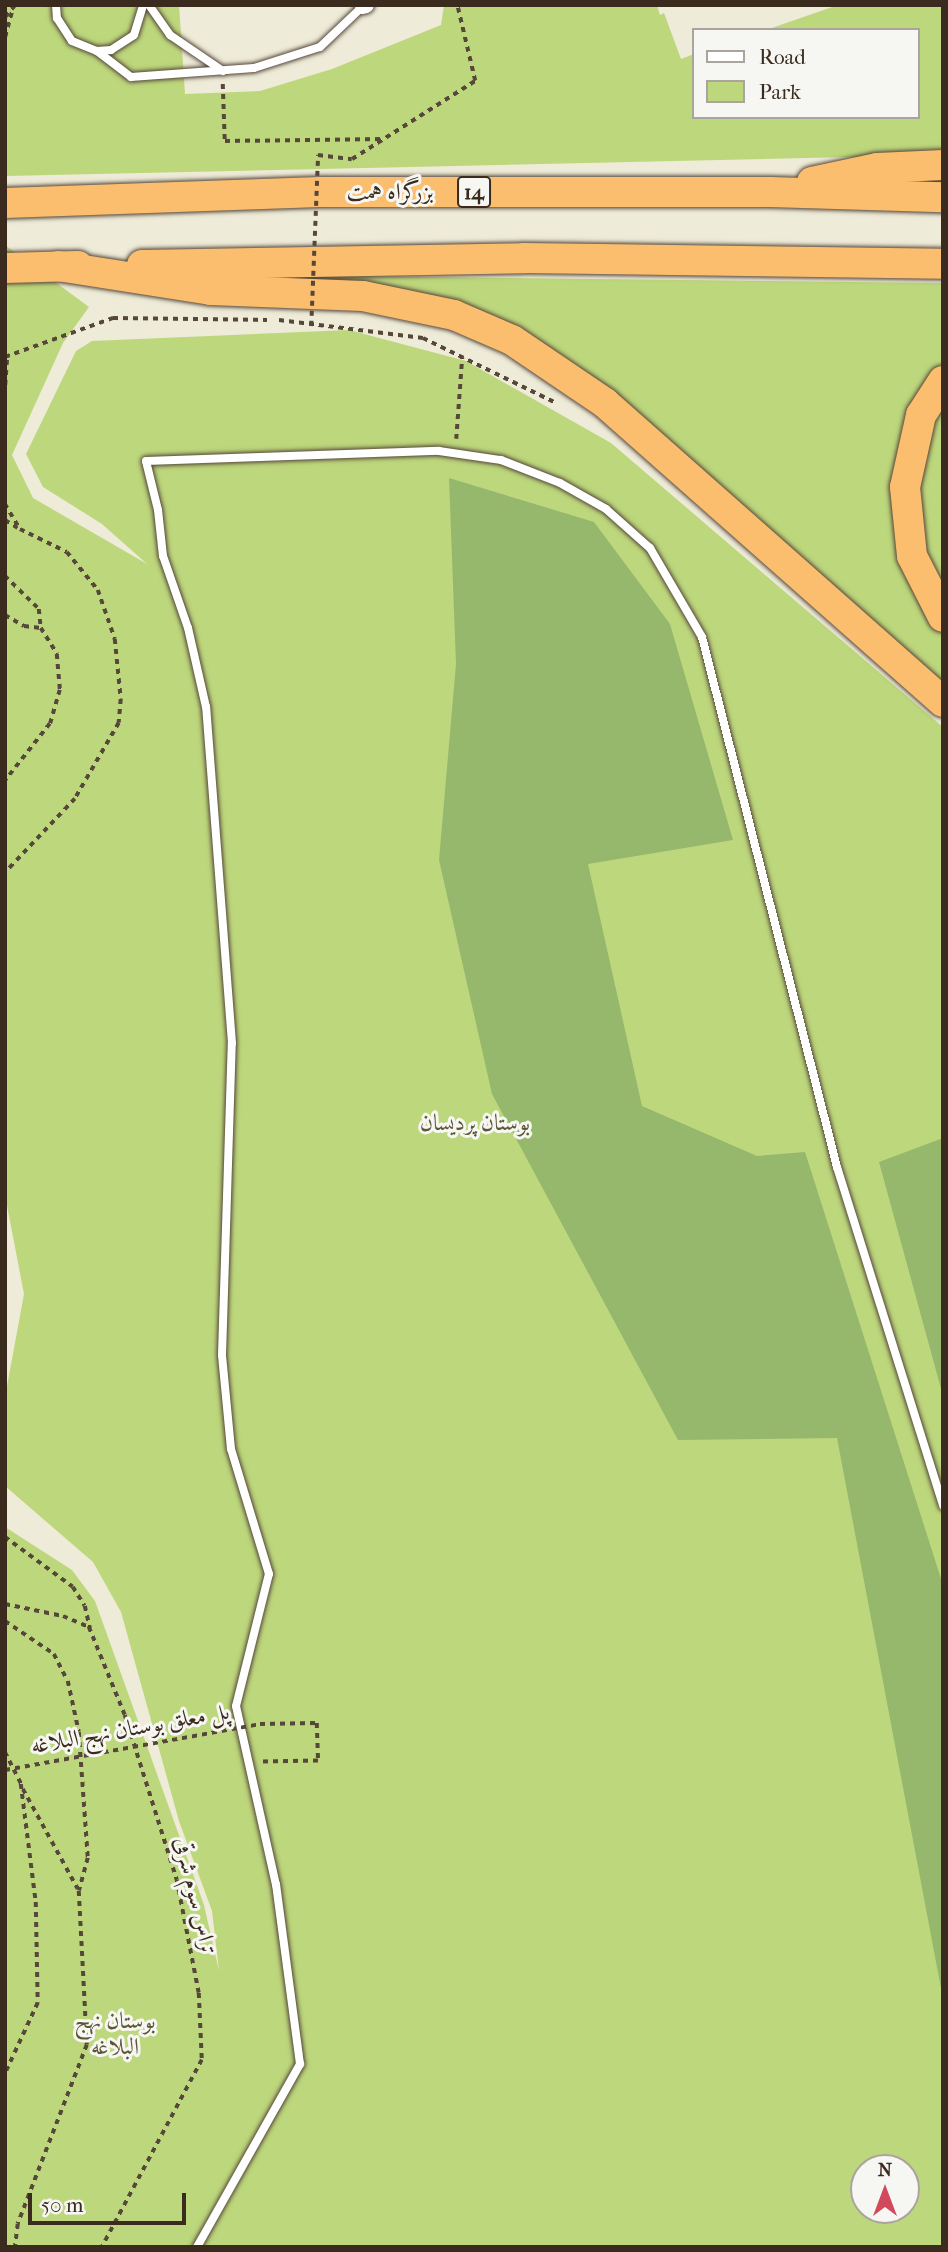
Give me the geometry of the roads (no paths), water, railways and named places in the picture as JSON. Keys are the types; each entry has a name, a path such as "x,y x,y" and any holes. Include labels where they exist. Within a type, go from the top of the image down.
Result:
{"highway":[{"path":"770,191 877,168 943,165"},
{"name":"بزرگراه همت","path":"5,203 320,191 770,191 943,198"},
{"path":"5,268 524,258 943,264"},
{"path":"58,266 211,290 363,296 454,315 512,340 606,403 943,702"},
{"path":"943,381 921,415 905,487 912,556 943,617"}],"lane":[{"path":"56,5 57,18 72,41 97,51 131,77 254,68 320,47 365,6"},
{"path":"97,51 111,50 134,35 143,5"},
{"path":"149,5 170,35 223,71"},
{"path":"197,2247 300,2064 276,1885 246,1763 236,1706 269,1574 231,1449 222,1355 232,1043 206,707 188,628 163,556 158,510 146,461 455,453 501,460 560,483 606,509 650,548 702,636 836,1167 943,1506"}],"park label":[{"name":"بوستان پردیسان","path":"475,1123"},
{"name":"بوستان نهج البلاغه","path":"115,2034"}]}
